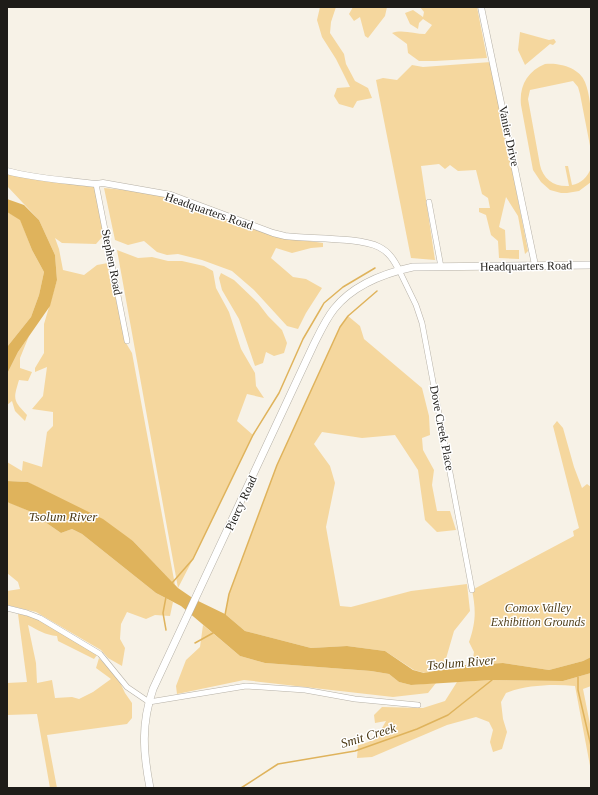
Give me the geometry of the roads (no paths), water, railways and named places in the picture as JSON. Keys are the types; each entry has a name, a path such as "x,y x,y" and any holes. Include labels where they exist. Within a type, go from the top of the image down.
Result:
{"main road":[{"name":"Headquarters Road","path":"413,267 591,265"},
{"name":"Piercy Road","path":"150,788 144,758 145,720 149,702 164,666 314,344 335,308 348,294 376,278 413,267"}],"street":[{"name":"Vanier Drive","path":"481,7 535,265"},
{"name":"Headquarters Road","path":"7,171 49,179 96,184 103,183 172,195 273,233 285,236 370,243 384,250 399,270"},
{"name":"Stephen Road","path":"96,184 127,341"},
{"path":"429,202 441,267"},
{"name":"Dove Creek Place","path":"399,270 416,305 422,323 472,590"},
{"path":"7,608 40,618 100,654 127,687 149,702 246,686 305,690 355,699 418,705"}],"water":[{"path":"7,199 24,205 39,220 55,255 57,280 50,306 18,352 7,374 7,347 31,317 39,295 44,272 32,250 20,220 7,212"},
{"name":"Tsolum River","path":"7,481 28,482 103,519 133,541 178,588 194,599 225,614 245,631 311,648 347,646 385,651 413,670 424,673 466,665 503,663 549,670 583,661 591,657 591,673 563,681 492,680 411,685 399,682 389,674 371,671 265,663 240,656 181,606 156,593 82,534 72,529 61,533 29,511 7,502"}],"waterway":[{"path":"172,583 193,559 253,435 279,393 303,339 324,303 343,287 375,268"},
{"path":"225,615 229,594 277,465 340,327 348,316 377,291"},
{"path":"166,597 163,613 166,630"},
{"path":"195,643 213,633"},
{"path":"578,677 578,690 591,746"},
{"name":"Smit Creek","path":"241,788 278,764 355,751 417,729 448,715 492,680"}],"park label":[{"name":"Comox Valley Exhibition Grounds","path":"538,615"}]}
